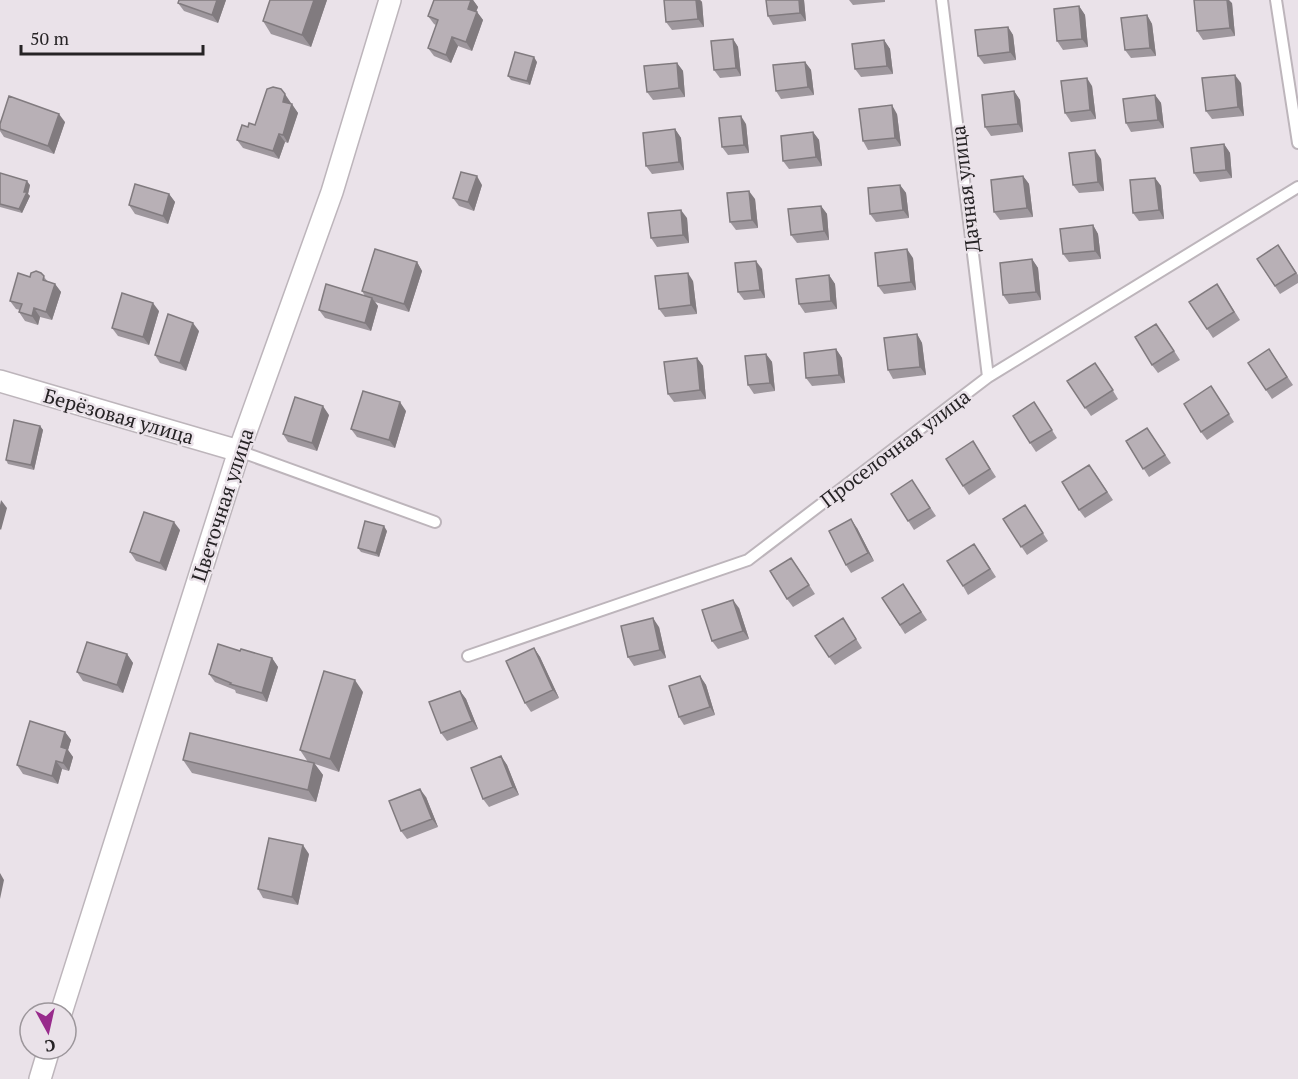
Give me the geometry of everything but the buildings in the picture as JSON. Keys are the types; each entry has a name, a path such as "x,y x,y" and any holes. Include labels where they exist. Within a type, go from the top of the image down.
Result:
{"street":[{"name":"Цветочная улица","path":"65,1001 239,451 332,192 390,0"},
{"name":"Берёзовая улица","path":"0,381 239,451"},
{"path":"40,1079 45,1061"}],"lane":[{"name":"Дачная улица","path":"942,0 988,377"},
{"path":"1276,0 1298,143"},
{"name":"Проселочная улица","path":"468,656 748,560 988,377 1298,187"},
{"path":"239,451 435,522"}]}
